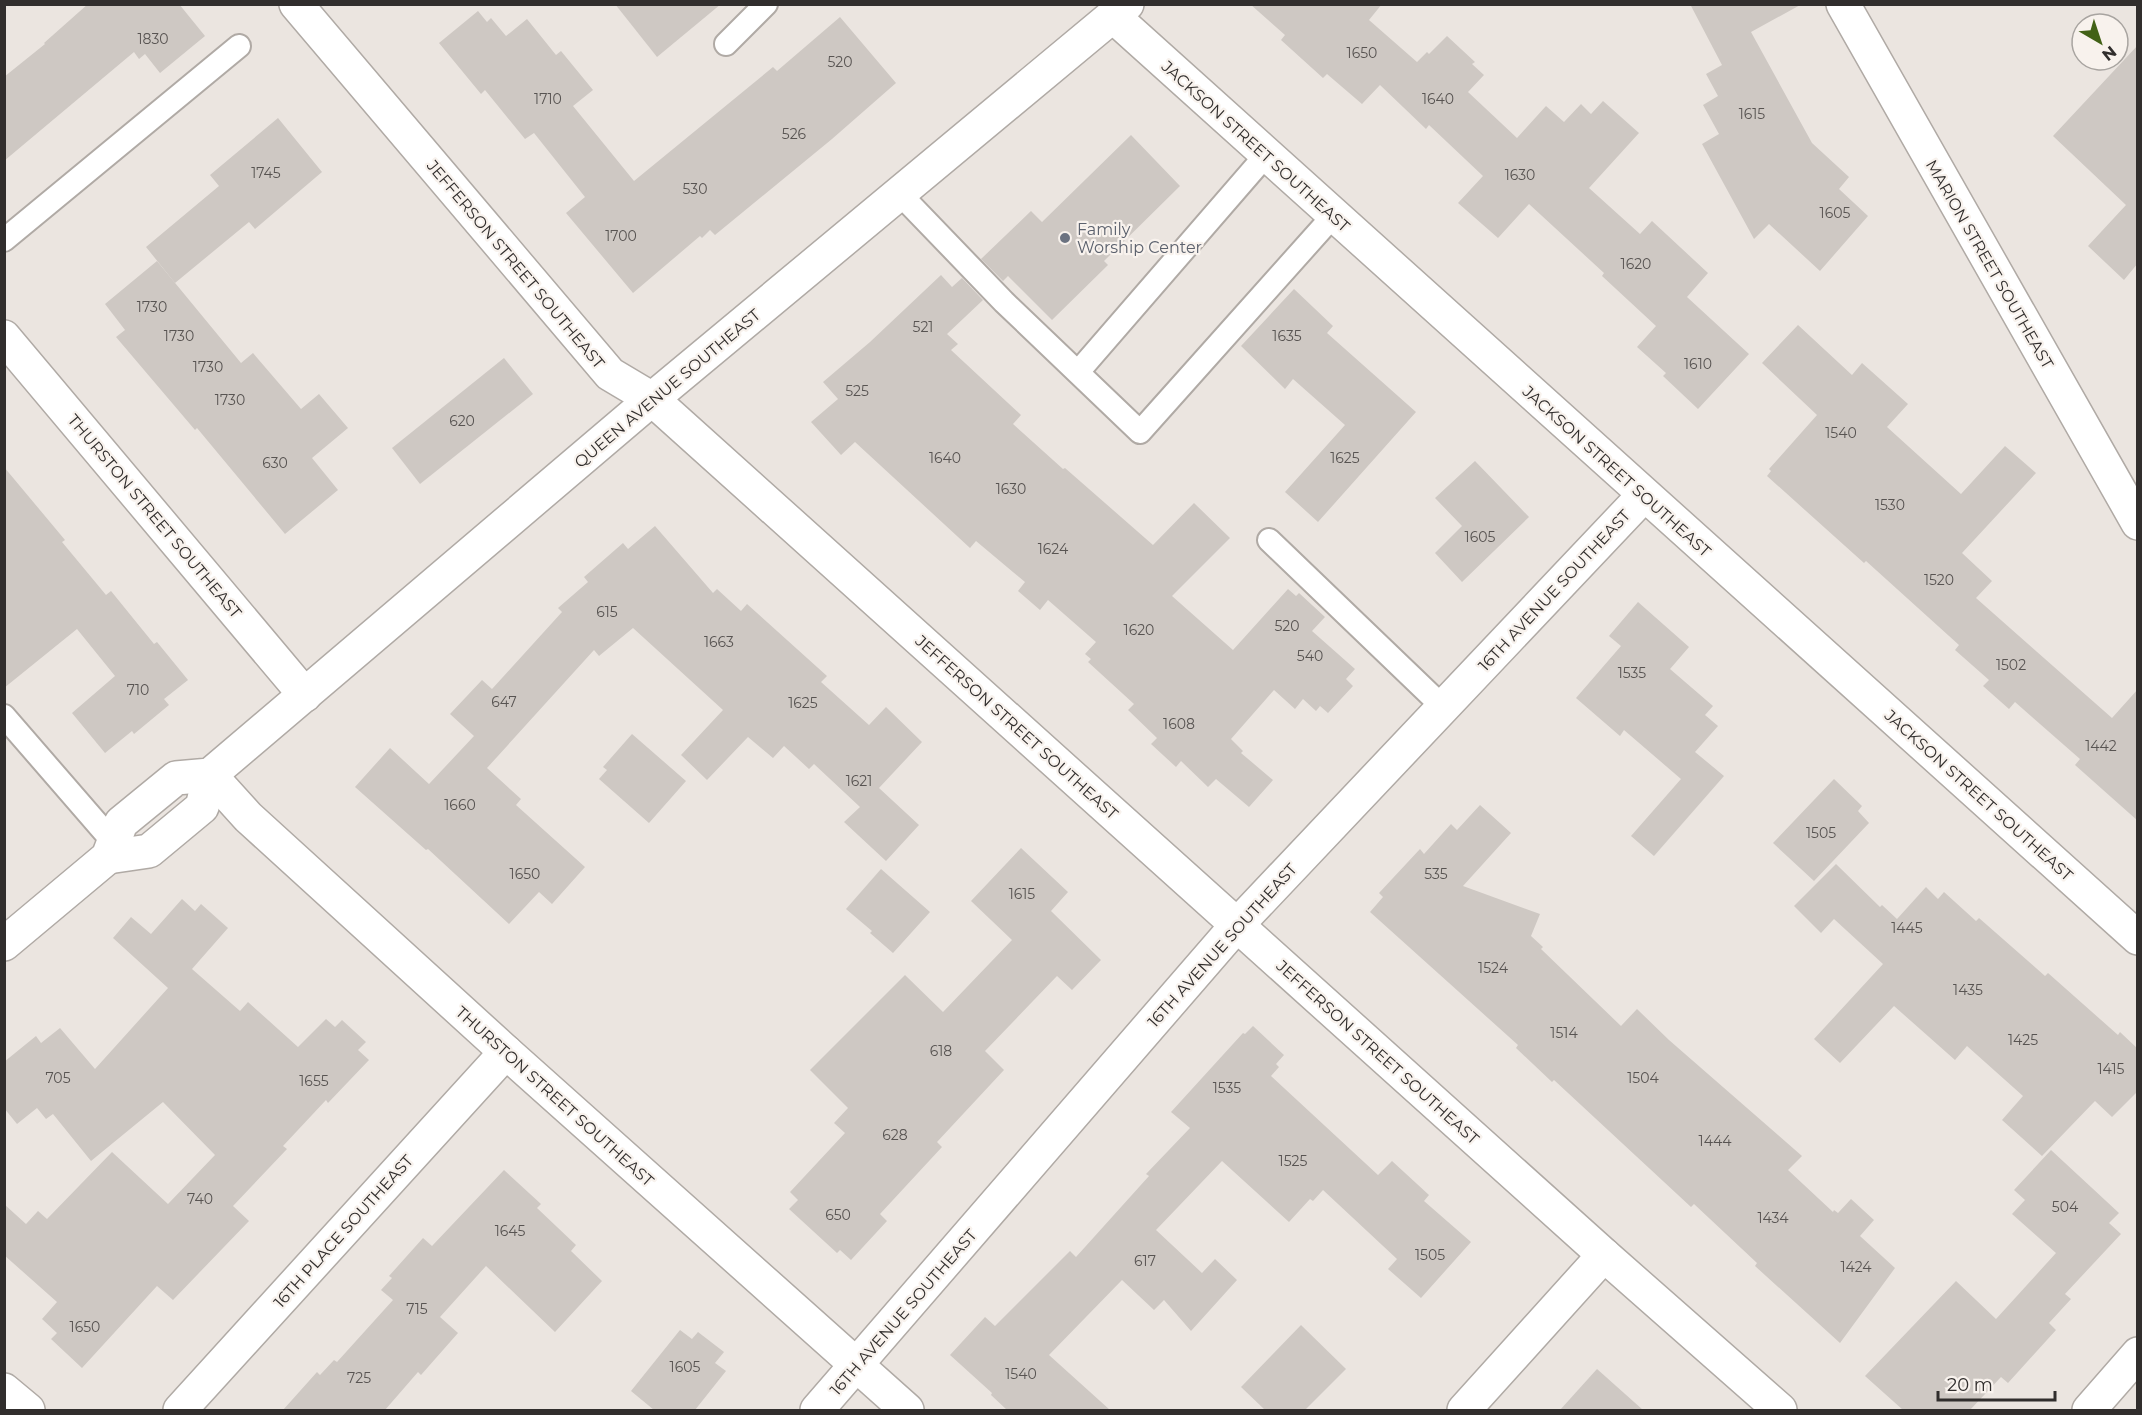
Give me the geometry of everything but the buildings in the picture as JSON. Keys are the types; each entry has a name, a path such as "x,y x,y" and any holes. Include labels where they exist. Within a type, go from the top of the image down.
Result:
{"street":[{"name":"JEFFERSON STREET SOUTHEAST","path":"296,4 610,374 652,399 1604,1255 1780,1410"},
{"name":"MARION STREET SOUTHEAST","path":"1843,4 2138,523"},
{"name":"QUEEN AVENUE SOUTHEAST","path":"210,775 652,399 899,193 1112,8"},
{"name":"JACKSON STREET SOUTHEAST","path":"1112,8 1333,216 2138,938"},
{"name":"THURSTON STREET SOUTHEAST","path":"4,337 305,695"},
{"name":"16TH AVENUE SOUTHEAST","path":"818,1410 1237,925 1644,495"},
{"name":"THURSTON STREET SOUTHEAST","path":"210,775 248,817 506,1052 907,1410"},
{"path":"4,944 115,851 121,823 176,778 210,775"},
{"name":"16TH PLACE SOUTHEAST","path":"180,1410 506,1052"},
{"path":"1464,1410 1604,1255"},
{"path":"2089,1410 2138,1354"},
{"path":"4,1390 28,1410"}],"lane":[{"path":"726,44 766,4"},
{"path":"4,240 239,46"},
{"path":"1078,372 1266,155"},
{"path":"899,193 1004,302 1140,432 1333,216"},
{"path":"1269,540 1443,707"},
{"path":"4,716 115,851"}],"place":[{"name":"Family Worship Center","path":"1065,238"}]}
